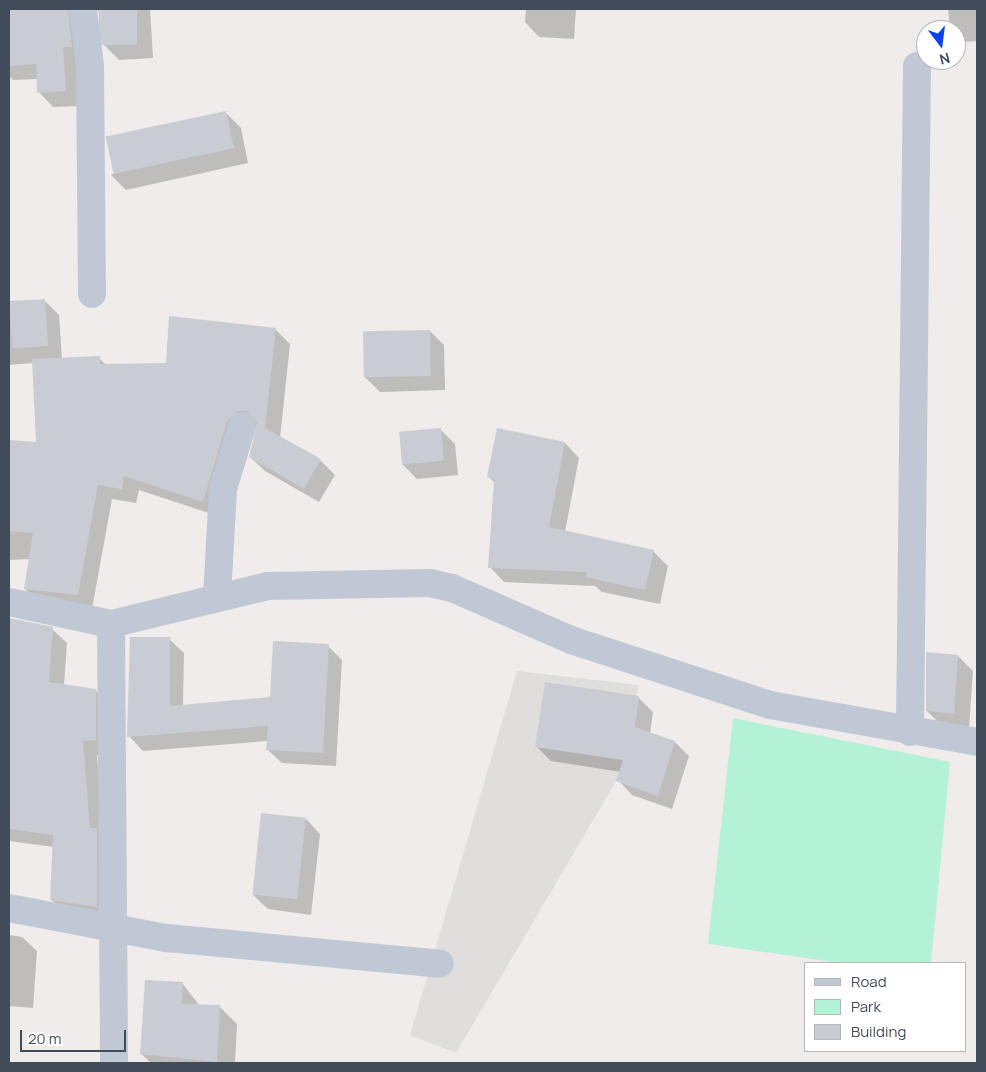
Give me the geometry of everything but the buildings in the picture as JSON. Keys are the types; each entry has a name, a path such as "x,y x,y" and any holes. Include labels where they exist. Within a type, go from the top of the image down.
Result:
{"street":[{"path":"83,9 90,66 92,294"},
{"path":"910,732 917,70"},
{"path":"217,597 224,489 242,426"},
{"path":"9,602 111,624 217,597 307,582 442,584 571,640 770,705 910,732 977,742"},
{"path":"111,624 115,930 114,1063"},
{"path":"9,908 115,930 440,964"}],"shaded area":[{"path":"517,671 639,685 622,771 456,1053 410,1035"}],"green space":[{"path":"733,718 950,762 931,962 834,962 708,944"}]}
